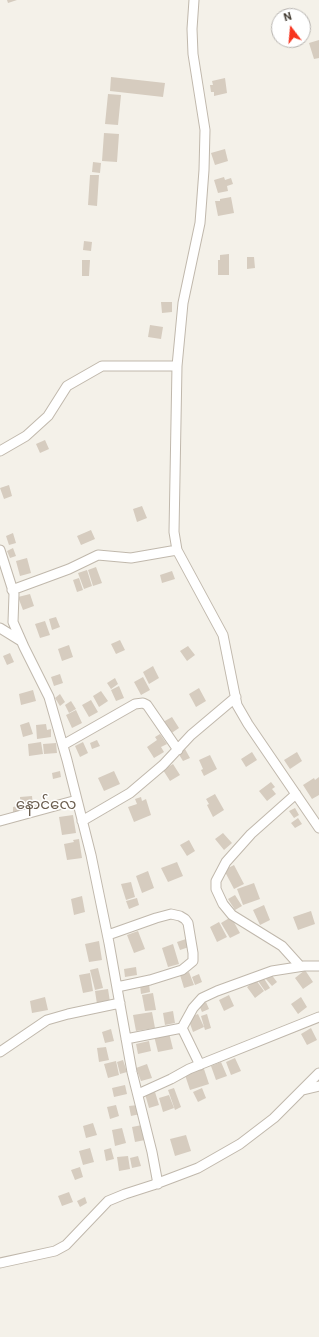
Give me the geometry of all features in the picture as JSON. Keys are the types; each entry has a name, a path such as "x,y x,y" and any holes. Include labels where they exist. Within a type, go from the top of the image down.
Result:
{"street":[{"path":"194,0 192,29 193,54 205,130 204,170 200,223 183,303 177,366 174,532 177,550 223,634 237,705 248,724 319,828"},
{"path":"0,451 26,436 48,416 67,386 102,366 177,366"},
{"path":"0,550 14,594 13,622 49,697 63,745 91,856 108,935 126,1039 158,1184"},
{"path":"12,590 69,569 98,555 131,558 177,550"},
{"path":"0,628 22,642"},
{"path":"82,821 130,793 163,765 191,735 236,697"},
{"path":"63,745 135,704 143,703 147,705 178,750"},
{"path":"296,794 251,834 226,862 216,881 216,888 223,904 232,915 282,946 300,966"},
{"path":"0,821 77,800"},
{"path":"108,935 171,914 186,918 188,923 193,953 193,961 188,966 182,970 150,980 117,987"},
{"path":"182,1028 193,1008 202,998 217,991 264,974 300,966 319,966"},
{"path":"0,1052 47,1020 120,1003"},
{"path":"138,1094 200,1065 319,1018"},
{"path":"126,1039 182,1028"},
{"path":"182,1028 200,1065"},
{"path":"0,1262 55,1251 66,1245 108,1201 124,1194 158,1184 198,1168 240,1144 274,1118 319,1073"},
{"path":"302,1091 319,1086"}],"building":[{"path":"7,0 17,0 8,3"},
{"path":"319,40 319,58 314,59 311,48 311,42"},
{"path":"111,77 165,83 163,97 110,91"},
{"path":"225,78 227,93 214,96 214,92 211,92 210,85 213,85 212,81"},
{"path":"108,94 121,95 118,125 105,124"},
{"path":"104,133 119,134 117,162 102,161"},
{"path":"225,149 228,161 215,165 211,153"},
{"path":"93,162 101,163 100,173 92,172"},
{"path":"90,175 99,175 97,206 88,205"},
{"path":"224,177 225,180 231,178 233,184 227,186 228,191 218,193 214,180"},
{"path":"231,197 234,213 218,216 215,201 220,201 220,199"},
{"path":"84,241 92,242 91,251 83,250"},
{"path":"229,254 229,275 218,275 218,260 220,260 220,255"},
{"path":"247,257 254,257 255,268 247,269"},
{"path":"82,260 90,260 89,276 82,276"},
{"path":"161,302 172,302 172,312 162,313"},
{"path":"150,325 163,327 161,339 148,337"},
{"path":"45,440 49,449 40,453 36,444"},
{"path":"9,485 12,496 4,499 0,488"},
{"path":"142,506 147,518 137,522 133,509"},
{"path":"91,530 95,539 81,545 77,536"},
{"path":"13,533 16,543 9,545 6,536"},
{"path":"13,548 16,556 10,558 7,551"},
{"path":"27,558 31,573 20,576 16,561"},
{"path":"96,567 102,583 93,586 88,570"},
{"path":"87,570 92,586 84,589 78,573"},
{"path":"172,571 175,579 162,583 160,575"},
{"path":"79,578 83,590 77,592 73,580"},
{"path":"30,594 34,606 23,610 18,597"},
{"path":"56,617 60,627 52,630 49,619"},
{"path":"45,621 50,635 40,638 35,624"},
{"path":"120,640 125,650 116,654 111,644"},
{"path":"69,645 73,657 62,661 58,649"},
{"path":"188,646 195,655 187,661 180,651"},
{"path":"10,653 14,662 7,665 3,656"},
{"path":"153,666 159,678 149,684 143,672"},
{"path":"60,674 63,683 54,686 51,677"},
{"path":"143,677 150,690 141,695 134,682"},
{"path":"115,678 118,684 111,689 107,683"},
{"path":"119,686 124,698 116,701 111,690"},
{"path":"199,688 206,701 196,707 189,694"},
{"path":"33,690 36,701 21,705 19,694"},
{"path":"101,691 108,701 99,707 93,696"},
{"path":"60,694 65,702 60,706 55,698"},
{"path":"91,700 98,712 89,717 82,705"},
{"path":"71,701 76,709 69,713 65,705"},
{"path":"76,710 82,723 72,728 66,715"},
{"path":"172,717 179,728 170,734 163,722"},
{"path":"29,722 33,734 23,737 20,725"},
{"path":"46,724 47,730 51,729 51,737 37,739 36,725"},
{"path":"160,734 167,744 161,747 164,752 154,758 147,747 157,740 155,737"},
{"path":"97,740 100,746 92,749 90,743"},
{"path":"41,742 43,754 29,756 28,744"},
{"path":"83,742 88,753 80,757 75,746"},
{"path":"56,743 57,753 44,754 43,744"},
{"path":"185,749 190,758 183,761 178,753"},
{"path":"252,752 257,760 246,767 241,759"},
{"path":"297,752 302,761 290,769 284,760"},
{"path":"210,755 217,769 204,776 199,760"},
{"path":"173,764 180,775 170,781 163,770"},
{"path":"60,771 61,777 53,779 52,773"},
{"path":"114,771 120,784 104,791 98,778"},
{"path":"319,777 319,795 312,799 303,785 314,778 315,780"},
{"path":"271,782 275,787 272,789 276,794 267,801 259,791"},
{"path":"215,794 224,810 213,817 207,805 209,804 206,799"},
{"path":"32,796 33,807 21,808 20,797"},
{"path":"141,797 142,801 146,799 151,815 134,822 128,807 137,804 135,799"},
{"path":"18,806 19,814 13,815 13,807"},
{"path":"295,808 299,815 294,818 289,811"},
{"path":"73,815 76,833 62,835 59,817"},
{"path":"298,818 302,824 295,828 291,823"},
{"path":"223,833 232,843 224,850 215,839"},
{"path":"79,839 82,858 67,860 64,844 74,842 73,840"},
{"path":"189,840 195,851 187,856 180,845"},
{"path":"177,862 183,876 168,882 161,868"},
{"path":"234,865 244,884 234,889 224,870"},
{"path":"148,871 154,888 142,893 136,876"},
{"path":"131,882 135,897 126,900 121,884"},
{"path":"254,883 260,899 243,905 237,889"},
{"path":"235,895 242,906 235,910 228,899"},
{"path":"82,896 85,912 74,915 71,899"},
{"path":"137,898 139,905 129,909 126,901"},
{"path":"264,905 270,920 260,925 253,910"},
{"path":"311,911 315,924 298,930 293,917"},
{"path":"231,917 240,933 230,938 221,923"},
{"path":"219,922 227,937 217,942 210,927"},
{"path":"138,931 145,949 134,953 127,935"},
{"path":"186,939 189,947 180,950 177,942"},
{"path":"99,941 102,960 89,962 85,944"},
{"path":"173,944 179,964 168,967 162,948"},
{"path":"136,967 137,975 125,977 124,969"},
{"path":"98,968 103,988 95,990 90,970"},
{"path":"305,970 313,982 303,989 295,978"},
{"path":"189,972 194,985 184,988 180,975"},
{"path":"90,973 93,991 83,993 79,975"},
{"path":"199,974 202,982 195,985 192,977"},
{"path":"271,974 277,982 272,986 265,978"},
{"path":"263,977 270,988 265,991 258,981"},
{"path":"256,980 264,991 255,998 247,987"},
{"path":"149,984 150,992 141,994 140,985"},
{"path":"108,989 110,1002 97,1004 95,991"},
{"path":"153,993 156,1010 145,1011 142,995"},
{"path":"229,995 234,1006 224,1011 219,1000"},
{"path":"45,997 48,1010 32,1013 30,1001"},
{"path":"301,997 307,1007 298,1014 291,1004"},
{"path":"206,1002 209,1009 202,1012 199,1005"},
{"path":"173,1011 175,1023 165,1025 163,1013"},
{"path":"152,1012 155,1028 136,1031 133,1015"},
{"path":"198,1014 204,1027 193,1032 188,1018"},
{"path":"207,1014 211,1028 205,1030 201,1016"},
{"path":"311,1028 317,1040 307,1045 301,1034"},
{"path":"111,1029 114,1041 105,1043 102,1032"},
{"path":"169,1033 173,1049 158,1052 154,1036"},
{"path":"149,1041 151,1051 138,1054 136,1044"},
{"path":"106,1047 109,1060 99,1062 97,1048"},
{"path":"235,1058 241,1071 231,1075 226,1062"},
{"path":"123,1060 127,1072 120,1074 117,1062"},
{"path":"116,1061 119,1075 108,1078 104,1064"},
{"path":"221,1062 227,1076 216,1080 211,1066"},
{"path":"147,1064 152,1078 141,1081 136,1068"},
{"path":"203,1066 209,1084 190,1090 184,1072"},
{"path":"125,1085 127,1094 114,1097 112,1088"},
{"path":"174,1088 181,1107 175,1110 168,1090"},
{"path":"202,1088 206,1098 198,1102 193,1092"},
{"path":"155,1092 159,1105 149,1108 145,1094"},
{"path":"169,1095 174,1108 163,1112 159,1098"},
{"path":"116,1105 119,1116 110,1119 107,1107"},
{"path":"138,1105 140,1114 131,1116 129,1106"},
{"path":"93,1123 97,1135 86,1138 83,1126"},
{"path":"142,1125 145,1140 135,1142 132,1127"},
{"path":"122,1128 126,1143 115,1146 112,1130"},
{"path":"186,1135 191,1151 175,1156 170,1139"},
{"path":"90,1148 94,1162 83,1165 79,1151"},
{"path":"111,1148 114,1159 106,1161 104,1150"},
{"path":"128,1156 130,1169 119,1171 117,1157"},
{"path":"138,1156 141,1166 132,1168 130,1158"},
{"path":"80,1167 83,1177 75,1180 71,1170"},
{"path":"69,1192 73,1202 62,1206 58,1196"},
{"path":"85,1197 87,1203 80,1207 77,1201"}],"district":[{"name":"နောင်လေ","path":"46,805"}]}
